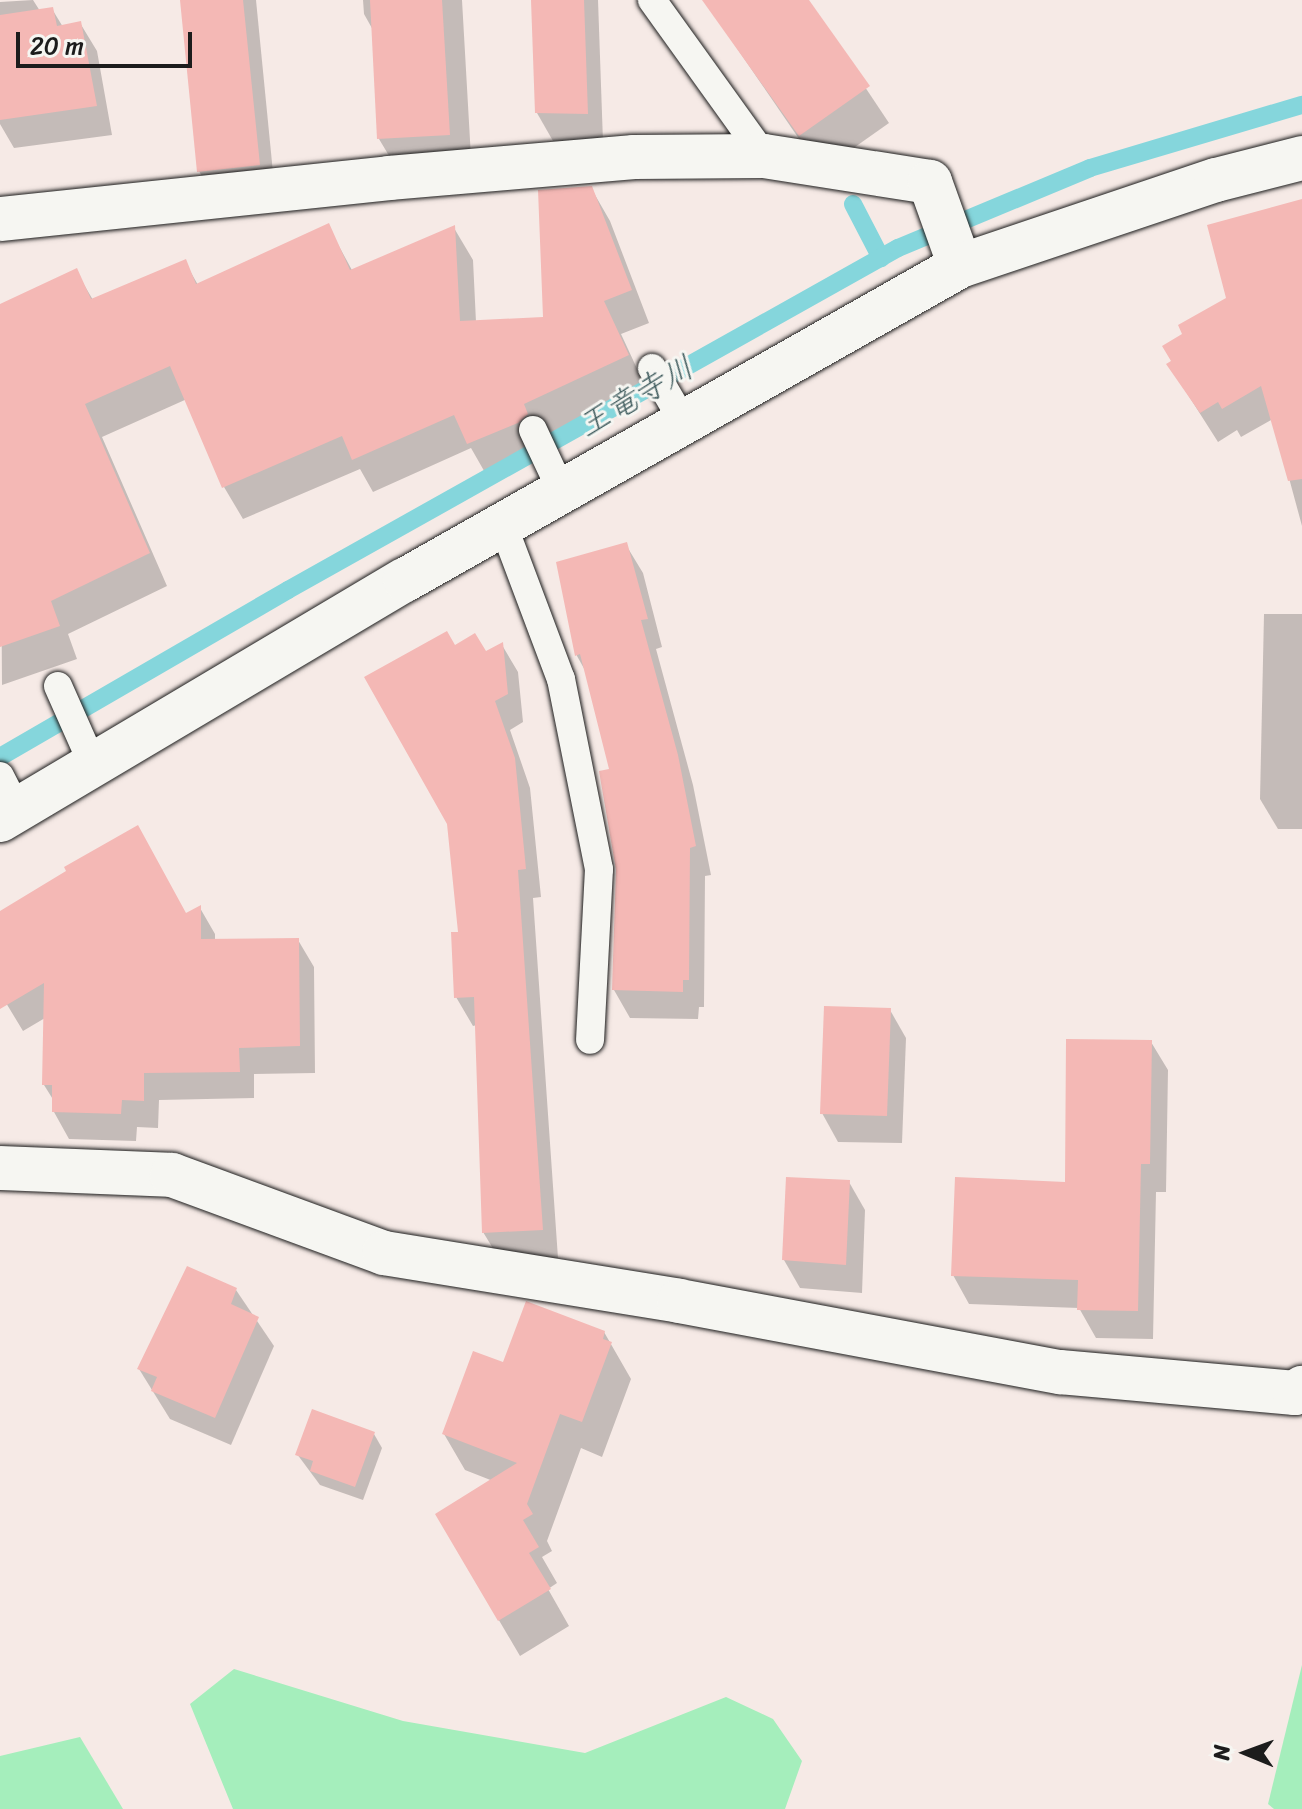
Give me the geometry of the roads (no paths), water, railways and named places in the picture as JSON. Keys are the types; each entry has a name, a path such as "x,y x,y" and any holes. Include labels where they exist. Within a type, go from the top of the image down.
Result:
{"street":[{"path":"0,219 389,178 619,159 764,156 930,182 956,257"},
{"path":"5,797 503,525 556,479 956,257 1216,180 1302,158"},
{"path":"0,1168 172,1175 384,1253 648,1295 1060,1372 1295,1393 1302,1388"}],"lane":[{"path":"652,0 764,156"},
{"path":"652,368 678,412"},
{"path":"533,430 556,479"},
{"path":"503,525 561,679 599,869 590,1040"},
{"path":"62,696 87,752"}],"waterway":[{"name":"王竜寺川","path":"0,757 288,590 898,248 1090,168 1302,105"},
{"path":"853,204 881,258"}]}
